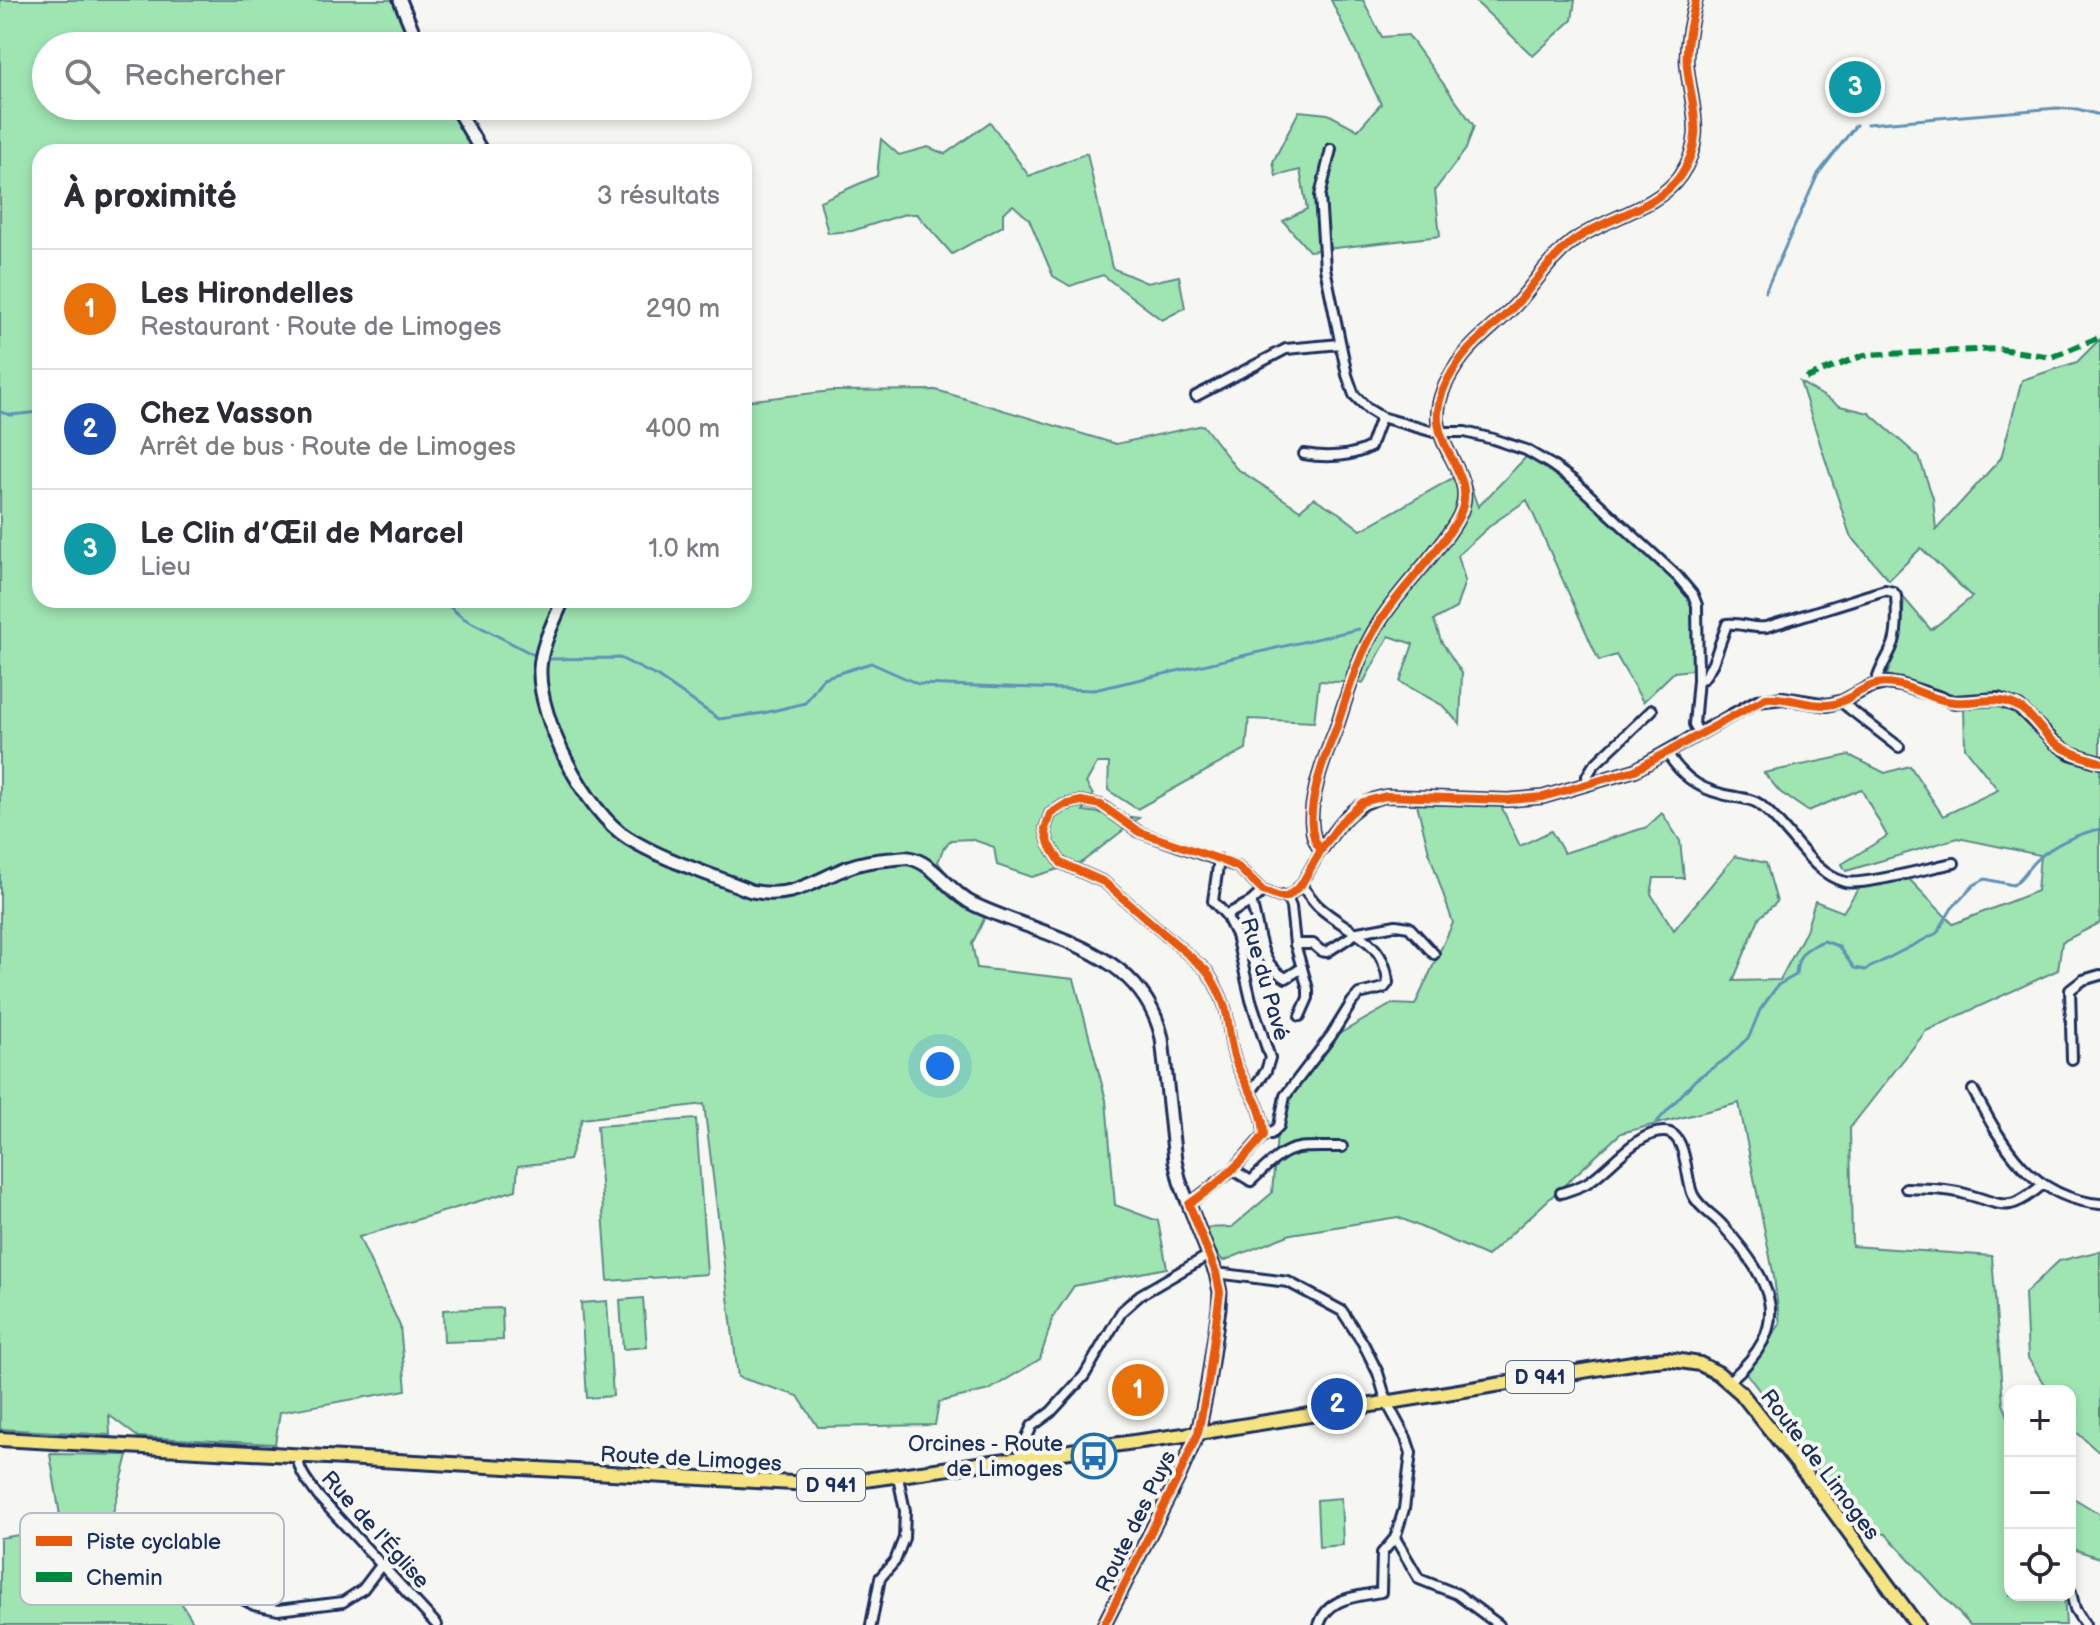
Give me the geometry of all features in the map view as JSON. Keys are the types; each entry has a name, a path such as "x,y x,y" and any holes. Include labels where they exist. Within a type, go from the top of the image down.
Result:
{"main road":[{"path":"400,0 413,32"},
{"path":"463,120 477,144"},
{"name":"Route des Puys","path":"560,608 542,655 542,693 548,717 578,782 625,836 751,891 769,895 790,893 852,866 909,858 928,867 970,902 1066,940 1113,965 1143,993 1158,1018 1175,1161 1216,1273 1219,1308 1198,1433 1104,1625"},
{"name":"Route de Limoges","path":"0,1439 816,1485 898,1477 1198,1433 1667,1359 1700,1364 1729,1381 1758,1411 1917,1625"}],"street":[{"path":"1321,850 1317,846 1312,825 1315,792 1362,654 1393,601 1445,540 1464,504 1465,488 1440,431 1439,403 1453,371 1480,337 1520,300 1547,264 1574,240 1659,196 1680,176 1691,152 1697,127 1687,63 1696,0"},
{"path":"1331,149 1320,196 1325,268 1354,395 1381,417 1434,432 1465,432 1526,450 1574,481 1677,576 1697,605 1698,680 1694,724 1699,734"},
{"path":"1196,396 1286,349 1340,344"},
{"path":"1304,454 1320,457 1361,452 1370,447 1381,417"},
{"path":"1698,680 1704,678 1713,663 1727,624 1754,629 1779,624 1885,590 1893,592 1897,606 1895,634 1876,684"},
{"path":"1264,1135 1258,1102 1238,1067 1230,1043 1227,1014 1218,988 1206,970 1104,882 1061,863 1049,844 1045,829 1050,814 1064,805 1081,801 1101,805 1139,832 1238,867 1263,891 1287,897 1301,885 1321,850 1349,813 1373,798 1508,800 1543,797 1635,770 1766,698 1827,705 1843,701 1876,684 1901,685 1954,702 1998,699 2019,707 2054,742 2070,753 2100,762"},
{"path":"1843,701 1899,747"},
{"path":"1588,785 1587,776 1593,766 1652,710"},
{"path":"1667,753 1695,785 1713,793 1751,799 1759,804 1808,856 1839,880 1858,882 1954,863"},
{"path":"1219,859 1213,901 1226,915"},
{"path":"1189,1204 1233,1170 1264,1135 1271,1134 1279,1126 1285,1096 1331,1036 1352,1002 1359,994 1384,988 1388,983 1383,959 1358,932 1350,930 1316,905 1301,885"},
{"name":"Rue du Pavé","path":"1252,1090 1266,1071 1270,1058 1251,1000 1236,935 1226,915 1251,902 1263,891"},
{"path":"1287,897 1295,944 1308,989 1308,998 1300,1016"},
{"path":"1251,902 1259,928 1259,944 1271,969 1286,978 1302,968"},
{"path":"1295,944 1313,944 1327,952 1358,932 1396,925 1409,927 1434,954"},
{"path":"2072,1059 2070,990 2083,980 2100,975"},
{"path":"1973,1090 2008,1151 2042,1185 2059,1194 2100,1204"},
{"path":"1561,1193 1588,1183 1615,1158 1650,1135 1671,1132 1679,1141 1693,1195 1701,1207 1721,1223 1749,1259 1766,1287 1771,1307 1771,1325 1760,1347 1729,1381"},
{"path":"1233,1170 1251,1181 1278,1154 1291,1148 1342,1147"},
{"path":"1906,1188 1950,1191 2001,1205 2016,1204 2042,1185"},
{"path":"1017,1459 1032,1426 1051,1412 1084,1376 1122,1311 1140,1295 1209,1255"},
{"path":"1216,1273 1288,1282 1342,1311 1368,1353 1411,1453 1409,1486 1395,1538 1382,1553 1381,1592 1332,1604 1322,1614 1319,1625"},
{"name":"Rue de l'Église","path":"298,1454 297,1463 318,1496 437,1625"},
{"path":"871,1625 880,1578 895,1561 904,1538 905,1511 898,1477"},
{"path":"1395,1538 1419,1579 1457,1594 1499,1625"},
{"path":"254,1605 278,1610 343,1602 363,1589 382,1564"},
{"path":"2073,1601 2085,1625"}],"green space":[{"path":"0,0 407,0 417,32 32,32 32,120 457,120 471,144 32,144 32,608 752,608 752,400 832,391 936,390 1116,444 1203,425 1236,468 1300,510 1314,498 1361,530 1465,471 1478,507 1527,456 1573,486 1677,579 1694,604 1695,659 1691,670 1674,672 1643,702 1616,655 1599,661 1527,500 1492,524 1458,555 1465,581 1456,608 1434,620 1441,641 1462,673 1460,724 1442,705 1400,682 1413,644 1389,636 1363,683 1319,681 1314,722 1249,719 1246,749 1137,809 1108,790 1109,763 1097,763 1086,783 1093,795 1083,811 1139,818 1082,862 1032,877 997,865 994,847 971,839 951,840 938,862 956,887 986,915 972,944 977,968 1074,979 1106,1100 1115,1205 1158,1221 1167,1268 1074,1286 1053,1317 1040,1359 989,1390 939,1402 935,1425 818,1427 798,1396 738,1377 704,1104 582,1119 569,1160 518,1166 516,1190 359,1237 400,1326 406,1390 280,1412 275,1444 138,1437 109,1415 110,1435 0,1429"},
{"path":"1331,0 1363,0 1382,37 1408,35 1474,126 1466,149 1435,190 1440,236 1309,251 1283,221 1307,209 1300,170 1276,176 1273,162 1299,111 1328,114 1358,130 1381,104"},
{"path":"1474,0 1575,0 1572,20 1533,56"},
{"path":"990,122 1029,176 1087,153 1112,268 1147,283 1179,276 1185,308 1162,320 1103,275 1070,286 1053,276 1029,219 1013,205 1003,213 1003,226 952,254 917,214 905,214 852,231 828,233 820,201 877,176 881,139 899,155 928,147 945,154"},
{"path":"2100,339 2100,923 2062,942 2058,970 1926,1031 1850,1128 1852,1246 1992,1256 2004,1406 2004,1601 2064,1601 2066,1625 1970,1625 1886,1534 1864,1531 1747,1374 1780,1324 1774,1277 1739,1103 1621,1133 1487,1256 1398,1217 1291,1234 1223,1261 1211,1245 1205,1228 1232,1227 1272,1193 1280,1099 1323,1043 1392,1004 1415,1005 1453,923 1429,852 1417,804 1501,806 1520,846 1551,831 1564,853 1647,827 1662,813 1680,841 1684,878 1654,878 1651,894 1674,930 1735,856 1766,863 1777,902 1759,918 1733,981 1780,980 1806,931 1815,901 1843,912 1858,889 1882,881 1909,879 1953,924 2037,891 2040,855 1958,838 1846,871 1842,864 1887,836 1861,789 1808,811 1780,792 1764,773 1849,755 1885,773 1910,766 1943,816 1998,790 1965,748 1964,707 1907,680 1887,675 1901,638 1904,598 1931,630 1972,597 1921,548 1889,580 1850,535 1800,382 1840,406 1869,413 1919,457 1933,498 1936,530 2001,458 2022,380 2077,362"},
{"path":"696,1119 707,1274 608,1281 597,1126"},
{"path":"2100,1251 2100,1451 2076,1432 2076,1385 2044,1385 2028,1358 2025,1293 2059,1261"},
{"path":"643,1298 647,1347 623,1349 620,1300"},
{"path":"607,1301 613,1396 587,1398 581,1303"},
{"path":"502,1308 503,1340 444,1342 443,1310"},
{"path":"50,1454 128,1455 113,1513 60,1513"},
{"path":"1341,1498 1343,1545 1319,1547 1317,1500"},
{"path":"2076,1500 2100,1514 2100,1558 2076,1550"},
{"path":"20,1535 20,1605 183,1605 195,1625 0,1625 0,1538"}],"waterway":[{"path":"1867,124 2057,108 2100,115"},
{"path":"1765,292 1818,174 1856,125"},
{"path":"0,412 11,415 32,413"},
{"path":"451,608 463,618 534,655"},
{"path":"549,659 620,658 658,677 719,719 805,703 823,678 871,663 918,684 1094,690 1359,629"},
{"path":"1656,1123 1695,1080 1727,1058 1749,1037 1760,1010 1778,985 1796,975 1800,957 1807,949 1824,941 1838,946 1854,968 1865,970 1937,933 1952,908 1974,885 1985,879 2013,885 2050,850 2074,837 2100,829"}],"marked path":[{"path":"1806,378 1864,355 2000,349 2052,357 2100,337"}],"cycle path":[{"path":"1321,850 1312,830 1314,799 1321,768 1359,661 1388,610 1438,548 1463,507 1462,482 1438,421 1439,403 1445,386 1464,355 1513,307 1564,248 1585,233 1658,197 1680,176 1688,162 1695,135 1687,58 1696,0"},
{"path":"1104,1625 1198,1433 1220,1292 1216,1273 1189,1204 1229,1172 1264,1135 1258,1106 1235,1059 1224,1004 1206,970 1104,882 1061,863 1049,844 1045,829 1050,814 1064,805 1081,801 1101,805 1139,832 1238,867 1263,891 1287,897 1301,885 1341,822 1363,802 1386,796 1508,800 1543,797 1635,770 1766,698 1827,705 1840,702 1870,686 1887,683 1944,701 2007,702 2021,708 2060,746 2100,762"}],"place":[{"name":"Le Clin d’Œil de Marcel","path":"1855,87"},
{"name":"Les Hirondelles","path":"1138,1390"},
{"name":"Chez Vasson","path":"1337,1404"},
{"name":"Orcines - Route de Limoges","path":"1094,1456"}]}
